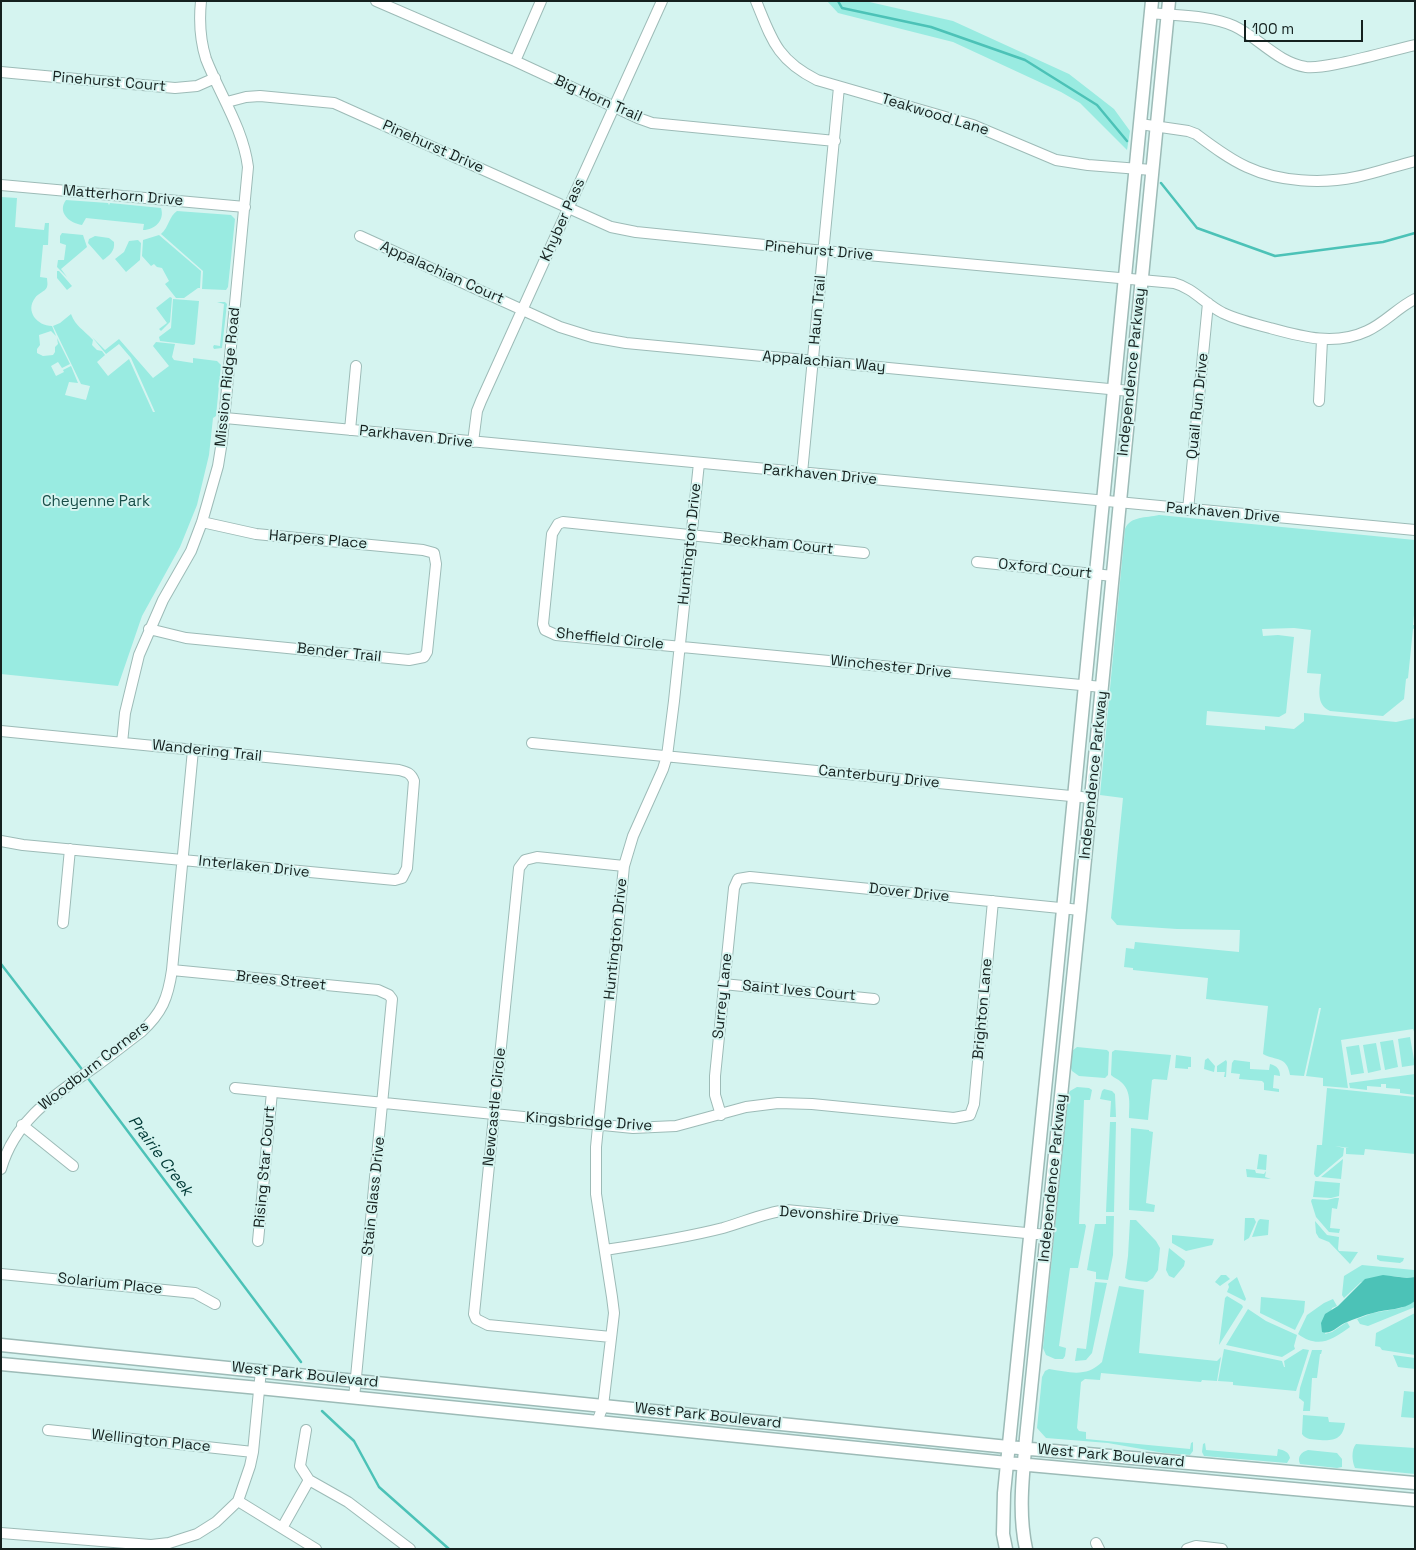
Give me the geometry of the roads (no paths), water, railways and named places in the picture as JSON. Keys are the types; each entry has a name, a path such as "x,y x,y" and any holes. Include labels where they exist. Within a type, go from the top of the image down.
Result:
{"main road":[{"name":"Independence Parkway","path":"1026,1549 1020,1510 1024,1465 1169,1"},
{"name":"Independence Parkway","path":"1006,1549 1002,1512 1008,1447 1151,7"},
{"name":"West Park Boulevard","path":"1,1345 1008,1447 1415,1483"},
{"path":"1017,1361 1034,1363"},
{"name":"West Park Boulevard","path":"1,1364 1024,1465 1415,1500"}],"street":[{"name":"Mission Ridge Road","path":"122,743 131,683 139,655 163,600 191,551 202,522 218,466 225,418 248,179 247,160 244,145 227,102 206,58 200,34 201,1"},
{"name":"Big Horn Trail","path":"376,1 515,61 638,118 666,125 834,141"},
{"path":"515,61 541,1"},
{"name":"Khyber Pass","path":"473,442 477,411 481,401 662,1"},
{"name":"Teakwood Lane","path":"756,1 771,37 784,58 804,74 817,80 973,125 1056,160 1088,165 1152,170"},
{"path":"1151,7 1168,14 1224,22 1245,31 1258,42 1294,64 1306,67 1319,67 1360,60 1415,45"},
{"name":"Pinehurst Court","path":"1,72 176,88 197,86 215,78"},
{"name":"Haun Trail","path":"802,473 839,86"},
{"name":"Pinehurst Drive","path":"227,102 246,97 260,96 334,103 611,227 636,232 1182,285 1219,311 1243,321 1322,340 1335,340 1366,332 1378,326 1415,299"},
{"path":"1140,124 1188,131 1196,134 1222,153 1245,166 1260,173 1285,178 1306,180 1356,177 1415,161"},
{"name":"Matterhorn Drive","path":"1,185 245,207"},
{"name":"Appalachian Court","path":"360,236 523,310"},
{"name":"Quail Run Drive","path":"1188,510 1208,303"},
{"name":"Appalachian Way","path":"523,310 560,327 592,337 626,343 1130,392"},
{"path":"1319,400 1322,340"},
{"path":"350,430 356,366"},
{"name":"Parkhaven Drive","path":"225,418 1415,530"},
{"name":"Huntington Drive","path":"597,1422 603,1406 614,1313 595,1182 596,1147 624,866 633,836 667,756 699,463"},
{"name":"Harpers Place","path":"202,522 256,534 423,550 434,553"},
{"name":"Sheffield Circle","path":"680,646 550,633 545,630 543,616 552,534 558,524 570,522 691,535"},
{"name":"Beckham Court","path":"691,535 864,552"},
{"name":"Bender Trail","path":"149,629 186,638 418,659 424,657 429,645 436,564 434,553"},
{"name":"Oxford Court","path":"977,562 1113,576"},
{"name":"Winchester Drive","path":"680,646 1102,687"},
{"name":"Wandering Trail","path":"1,731 399,770 407,772 412,776"},
{"name":"Canterbury Drive","path":"532,742 1091,798"},
{"name":"Woodburn Corners","path":"1,1168 8,1149 22,1125 41,1107 141,1032 158,1014 167,996 172,970 193,750"},
{"name":"Interlaken Drive","path":"1,841 23,845 389,880 402,878 407,868 414,786 412,776"},
{"path":"63,923 70,849"},
{"name":"Newcastle Circle","path":"611,1337 488,1326 476,1319 474,1314 519,868 521,863 536,857 624,866"},
{"name":"Dover Drive","path":"738,879 750,877 1080,910"},
{"name":"Surrey Lane","path":"721,1114 715,1095 715,1076 734,888 738,879"},
{"name":"Brighton Lane","path":"970,1115 974,1104 993,902"},
{"name":"Brees Street","path":"172,970 378,990 389,995"},
{"name":"Saint Ives Court","path":"723,984 874,999"},
{"name":"Stain Glass Drive","path":"354,1398 392,1005 392,999 389,995"},
{"name":"Kingsbridge Drive","path":"235,1088 633,1128 676,1126 762,1104 796,1103 954,1118 970,1115"},
{"name":"Rising Star Court","path":"258,1241 272,1092"},
{"path":"22,1125 73,1166"},
{"name":"Devonshire Drive","path":"605,1250 684,1237 726,1227 768,1213 786,1210 1047,1235"},
{"name":"Solarium Place","path":"1,1274 195,1292 215,1304"},
{"path":"1,1533 160,1545 184,1540 197,1534 216,1522 238,1501 253,1452 261,1370"},
{"name":"Wellington Place","path":"48,1430 253,1452"},
{"path":"306,1430 300,1466 309,1480 348,1502 410,1549"},
{"path":"282,1528 309,1480"},
{"path":"238,1501 316,1549"},
{"path":"1187,1549 1196,1546 1222,1549"}],"waterway":[{"path":"838,1 842,8 931,27 1025,60 1097,105 1127,141"},
{"path":"1161,183 1197,228 1275,256 1383,242 1415,233"},
{"name":"Prairie Creek","path":"1,964 84,1072"},
{"name":"Prairie Creek","path":"87,1077 301,1362"},
{"name":"Prairie Creek","path":"322,1411 354,1441 379,1487 449,1549"}],"park label":[{"name":"Cheyenne Park","path":"96,502"}]}
